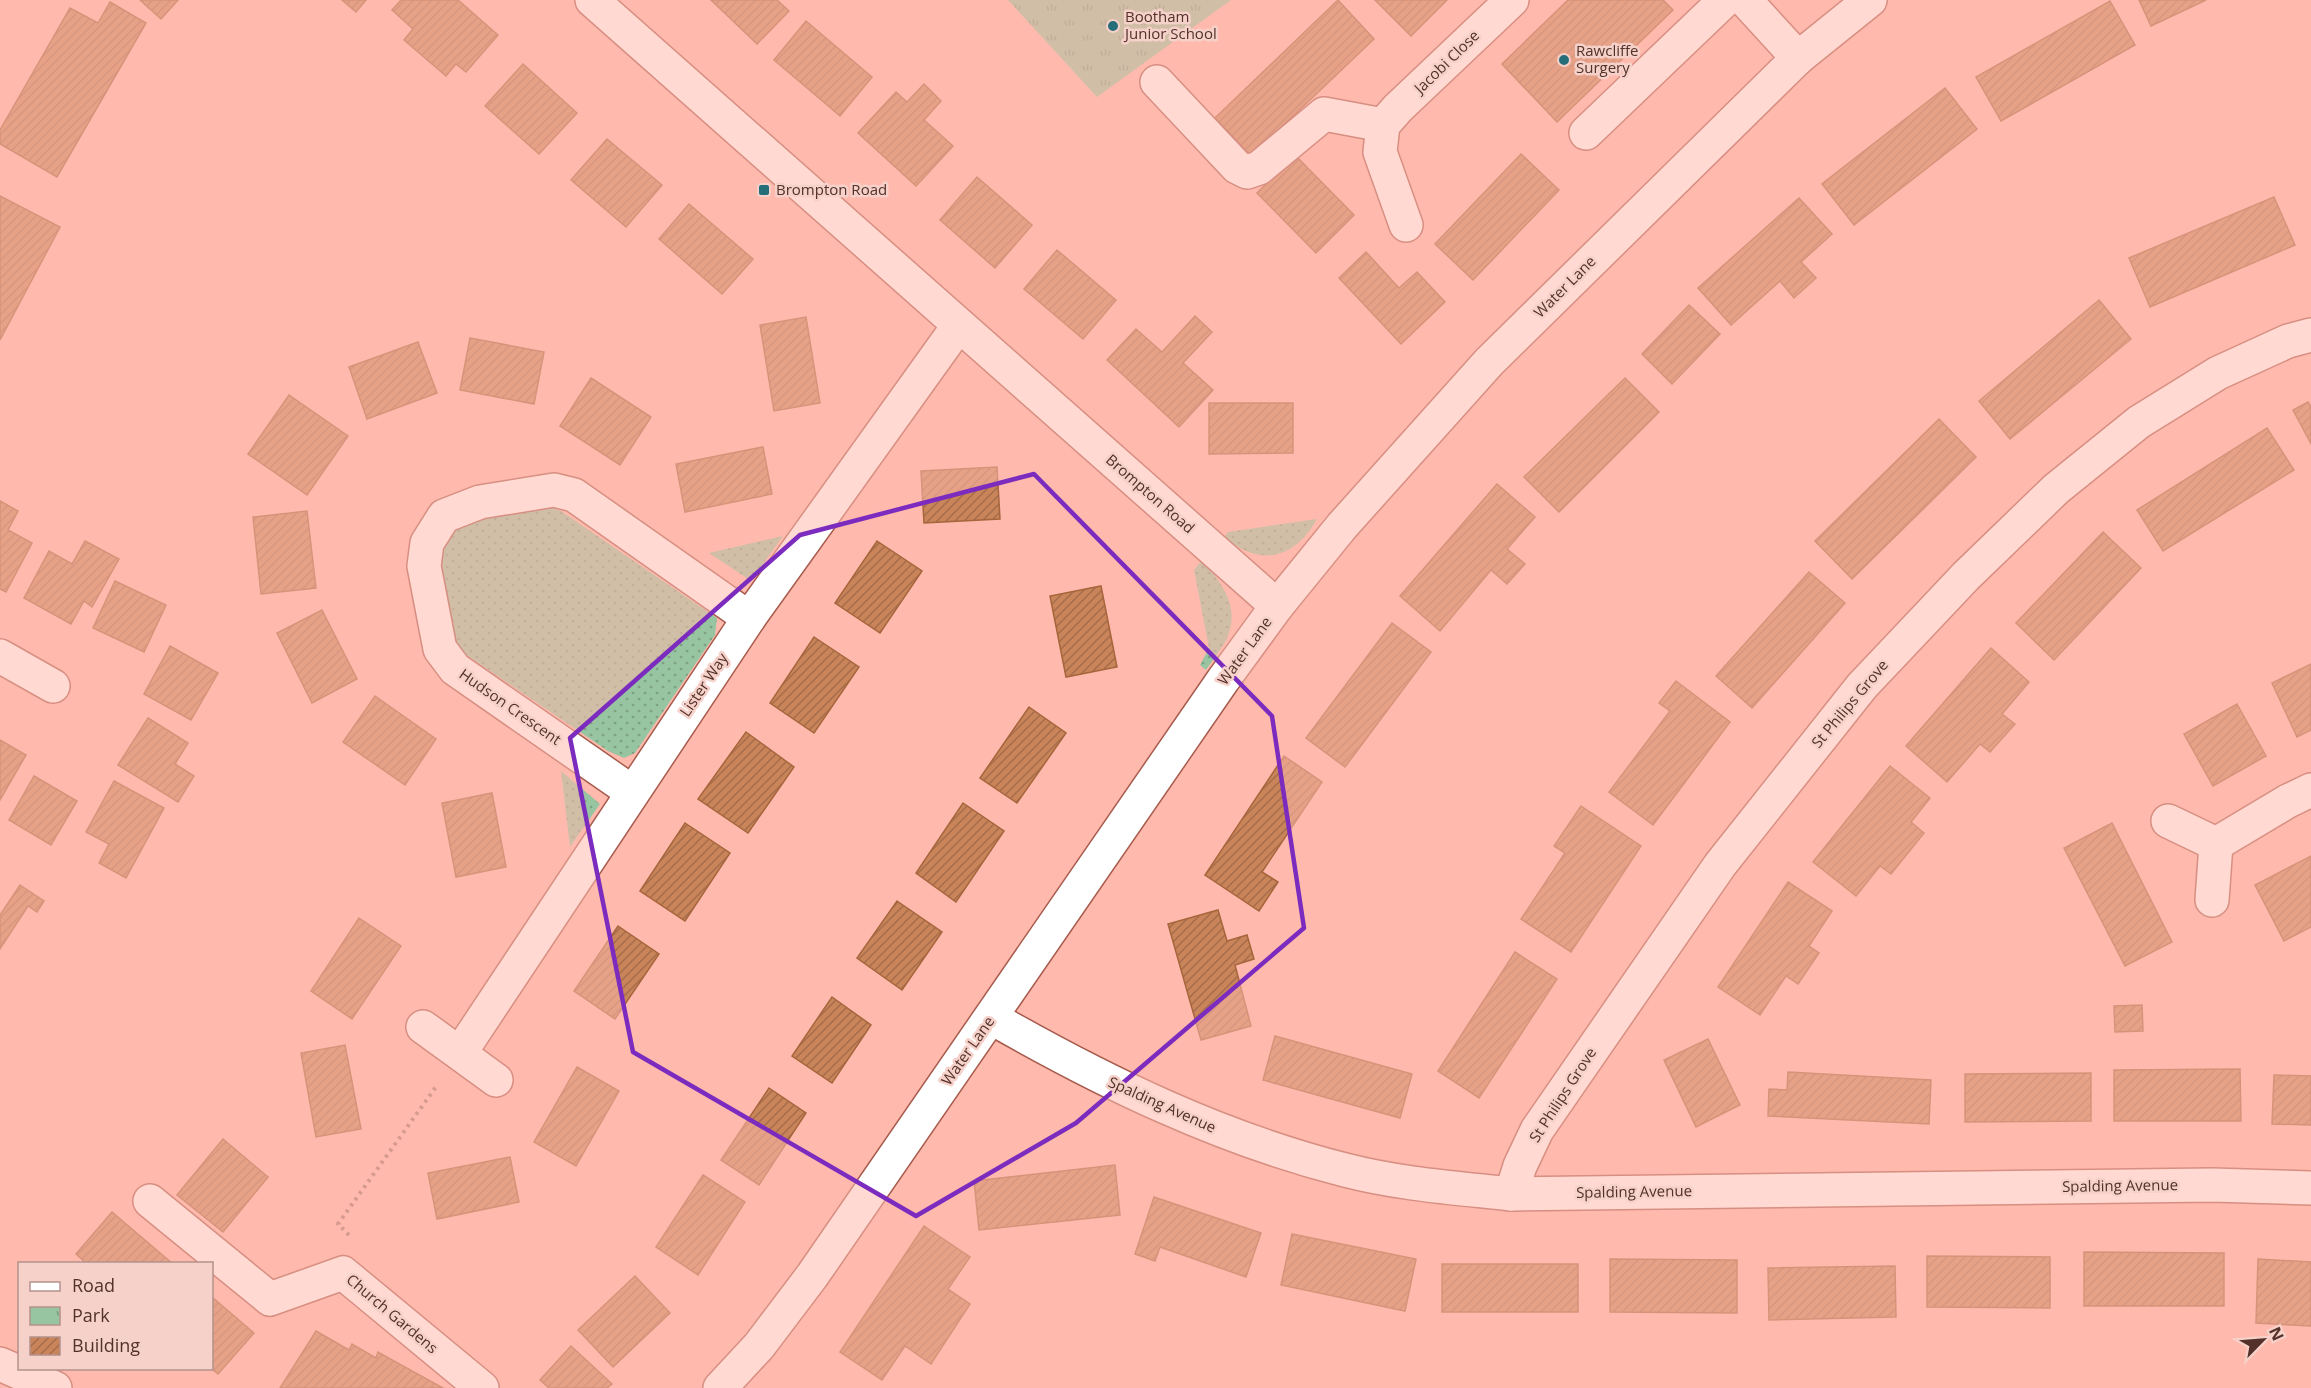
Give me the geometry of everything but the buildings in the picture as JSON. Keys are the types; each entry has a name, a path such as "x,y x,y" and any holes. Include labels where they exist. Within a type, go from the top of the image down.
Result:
{"street":[{"name":"Brompton Road","path":"592,0 1277,606"},
{"name":"Jacobi Close","path":"1383,125 1512,0"},
{"path":"1586,134 1725,0"},
{"path":"1745,0 1798,58"},
{"name":"Water Lane","path":"720,1388 759,1346 812,1276 1217,690 1277,606 1342,526 1489,362 1798,58 1870,0"},
{"path":"1157,82 1237,167 1246,172 1259,168 1324,114 1383,125 1380,152 1406,225"},
{"name":"Lister Way","path":"460,1053 749,618 959,325"},
{"name":"St Philips Grove","path":"1511,1194 1520,1166 1537,1130 1720,865 1862,686 1966,576 2056,489 2139,422 2218,373 2288,341 2311,335"},
{"name":"Hudson Crescent","path":"632,792 455,669 440,649 424,566 427,543 444,516 480,502 554,490 574,495 749,618"},
{"path":"0,656 53,686"},
{"path":"2216,844 2288,801 2311,790"},
{"path":"2168,821 2216,844"},
{"path":"2212,900 2216,844"},
{"name":"Spalding Avenue","path":"992,1018 1074,1064 1206,1125 1269,1149 1347,1171 1418,1183 1511,1194 2212,1185 2311,1188"},
{"path":"423,1027 496,1080"},
{"name":"Church Gardens","path":"150,1201 270,1299 343,1272 482,1388"},
{"path":"0,1364 55,1388"}],"path":[{"path":"356,1241 338,1224 460,1053"}],"highlighted area":[{"path":"1034,474 1272,716 1304,928 1076,1123 916,1216 633,1052 570,738 800,535"}],"green space":[{"name":"Bootham Junior School","path":"1008,0 1231,0 1097,97"},
{"path":"548,507 561,511 717,618 715,635 635,753 624,758 608,751 459,650 453,638 440,556 452,534 457,528 473,521"},
{"path":"1317,519 1298,543 1287,551 1275,555 1250,553 1224,537 1228,532"},
{"path":"783,536 751,581 709,553"},
{"path":"1202,560 1221,585 1232,612 1227,638 1206,670 1200,665 1209,648 1194,570"},
{"path":"561,771 600,804 570,847"}],"place":[{"name":"Bootham Junior School","path":"1113,26"},
{"name":"Rawcliffe Surgery","path":"1564,60"},
{"name":"Brompton Road","path":"764,190"}]}
